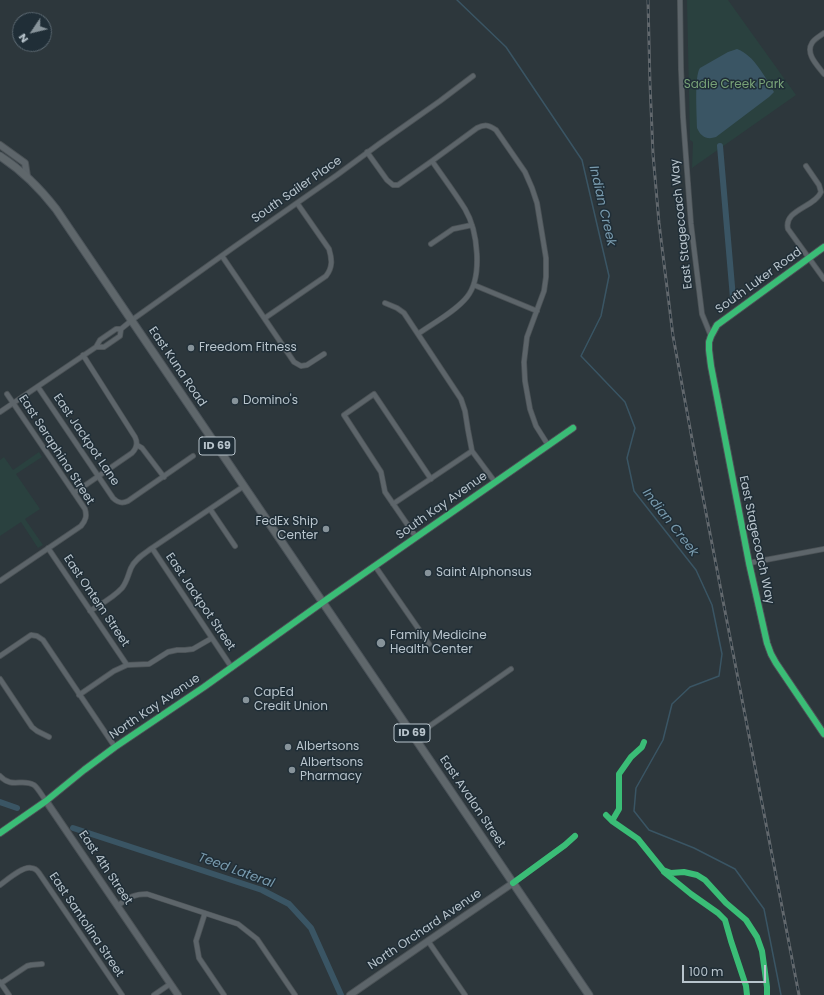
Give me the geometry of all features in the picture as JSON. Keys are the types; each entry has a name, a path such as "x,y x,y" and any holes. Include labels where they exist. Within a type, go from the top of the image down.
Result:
{"main road":[{"name":"East Kuna Road","path":"0,156 27,176 56,209 323,602"},
{"name":"East Avalon Street","path":"323,602 589,995"}],"street":[{"name":"East Stagecoach Way","path":"680,0 683,117 691,216 702,314 711,336 709,350 711,366 749,563 767,643 771,654 824,734"},
{"path":"824,33 815,40 810,47 811,56 824,74"},
{"name":"South Sailer Place","path":"121,329 473,76"},
{"path":"367,152 387,180 393,185 398,184 432,162 478,128 486,125 491,126 496,130 525,172 538,203 546,258 544,291 527,337 524,362 525,381 530,409 536,426 548,445"},
{"path":"0,145 24,161 27,176"},
{"path":"418,334 459,306 468,296 474,285 477,269 472,225 465,210 432,162"},
{"path":"806,166 819,185 821,192 818,197 790,216 787,222 788,229 824,279"},
{"path":"265,318 326,276 330,271 332,264 332,257 329,249 297,203"},
{"path":"431,244 453,229 472,225"},
{"name":"South Luker Road","path":"711,336 717,325 824,247"},
{"path":"222,256 294,362 301,366 308,365 324,354"},
{"path":"474,285 537,311"},
{"path":"385,303 404,313 461,399 466,411 472,451 495,482"},
{"path":"0,412 96,347 100,340 116,329 121,329 120,336 104,347 96,347"},
{"path":"74,493 132,453 137,445 135,437 83,355"},
{"name":"East Jackpot Lane","path":"38,387 98,476 117,501 120,503 128,501 164,477"},
{"name":"East Seraphina Street","path":"7,394 85,509 86,518 81,526 48,548"},
{"path":"416,537 385,492 381,472 344,415 374,394 431,479"},
{"name":"South Kay Avenue","path":"323,602 573,428"},
{"path":"137,445 142,448 164,477 193,456"},
{"path":"393,504 472,451"},
{"path":"90,611 113,596 122,588 138,559 244,486"},
{"path":"210,509 235,546"},
{"path":"0,581 48,548"},
{"name":"East Ontem Street","path":"48,548 127,666"},
{"name":"East Jackpot Street","path":"152,548 232,668"},
{"path":"749,563 824,549"},
{"path":"376,566 429,644"},
{"name":"North Kay Avenue","path":"0,833 46,801 114,747 170,711 232,668 323,602"},
{"path":"0,656 31,635 37,636 43,640 114,747"},
{"path":"79,695 114,671 127,666 149,664 168,652 193,649 212,638"},
{"path":"414,737 511,669"},
{"path":"0,679 32,727 49,737"},
{"name":"East 4th Street","path":"0,776 10,783 23,782 34,785 178,995"},
{"path":"514,883 576,836"},
{"name":"East Santolina Street","path":"0,885 23,869 32,868 39,873 122,995"},
{"name":"North Orchard Avenue","path":"350,995 514,883"},
{"path":"117,906 128,898 138,894 147,894 238,924 258,939 295,995"},
{"path":"206,913 196,941 199,958 224,995"},
{"path":"428,941 465,995"},
{"path":"9,995 0,983 27,966 42,964"},
{"path":"154,995 170,984"}],"green space":[{"name":"Sadie Creek Park","path":"687,0 728,0 796,95 692,168 693,142 690,140"},
{"path":"39,452 42,457 16,474 40,509 25,519 43,545 38,548 21,522 0,536 0,460 4,457 13,470"}],"water":[{"path":"737,49 749,56 754,61 774,92 716,137 707,138 700,134 697,128 696,87 698,72 700,68 728,52"}],"waterway":[{"name":"Indian Creek","path":"457,0 506,47 582,160 609,276 601,316 581,356 625,402 635,428 627,458 634,491 696,570 712,605 722,654 719,676 690,687 672,704 663,740 636,788 634,811 649,830 694,848 735,869 764,909 781,995"},
{"path":"720,146 733,298"},
{"name":"Teed Lateral","path":"0,802 17,808"},
{"name":"Teed Lateral","path":"73,828 262,890 289,904 311,928 341,995"}],"railway":[{"path":"648,0 653,154 659,223 673,336 799,995"}],"cycle path":[{"path":"824,247 717,325 709,342 711,366 749,563 767,643 776,663 824,734"},
{"path":"0,833 46,801 115,747 204,687 323,602 573,428"},
{"path":"612,821 619,809 619,774 631,757 642,747 644,742"},
{"path":"606,815 638,839 663,870 671,873 684,872 697,875 705,880 726,903 746,920 757,937 762,951 767,995"},
{"path":"513,883 575,836"},
{"path":"664,872 725,920 746,986 747,995"}],"place":[{"name":"Freedom Fitness","path":"191,348"},
{"name":"Domino's","path":"235,401"},
{"name":"FedEx Ship Center","path":"326,529"},
{"name":"Saint Alphonsus","path":"428,573"},
{"name":"Family Medicine Health Center","path":"381,643"},
{"name":"CapEd Credit Union","path":"246,700"},
{"name":"Albertsons","path":"288,747"},
{"name":"Albertsons Pharmacy","path":"292,770"}]}
